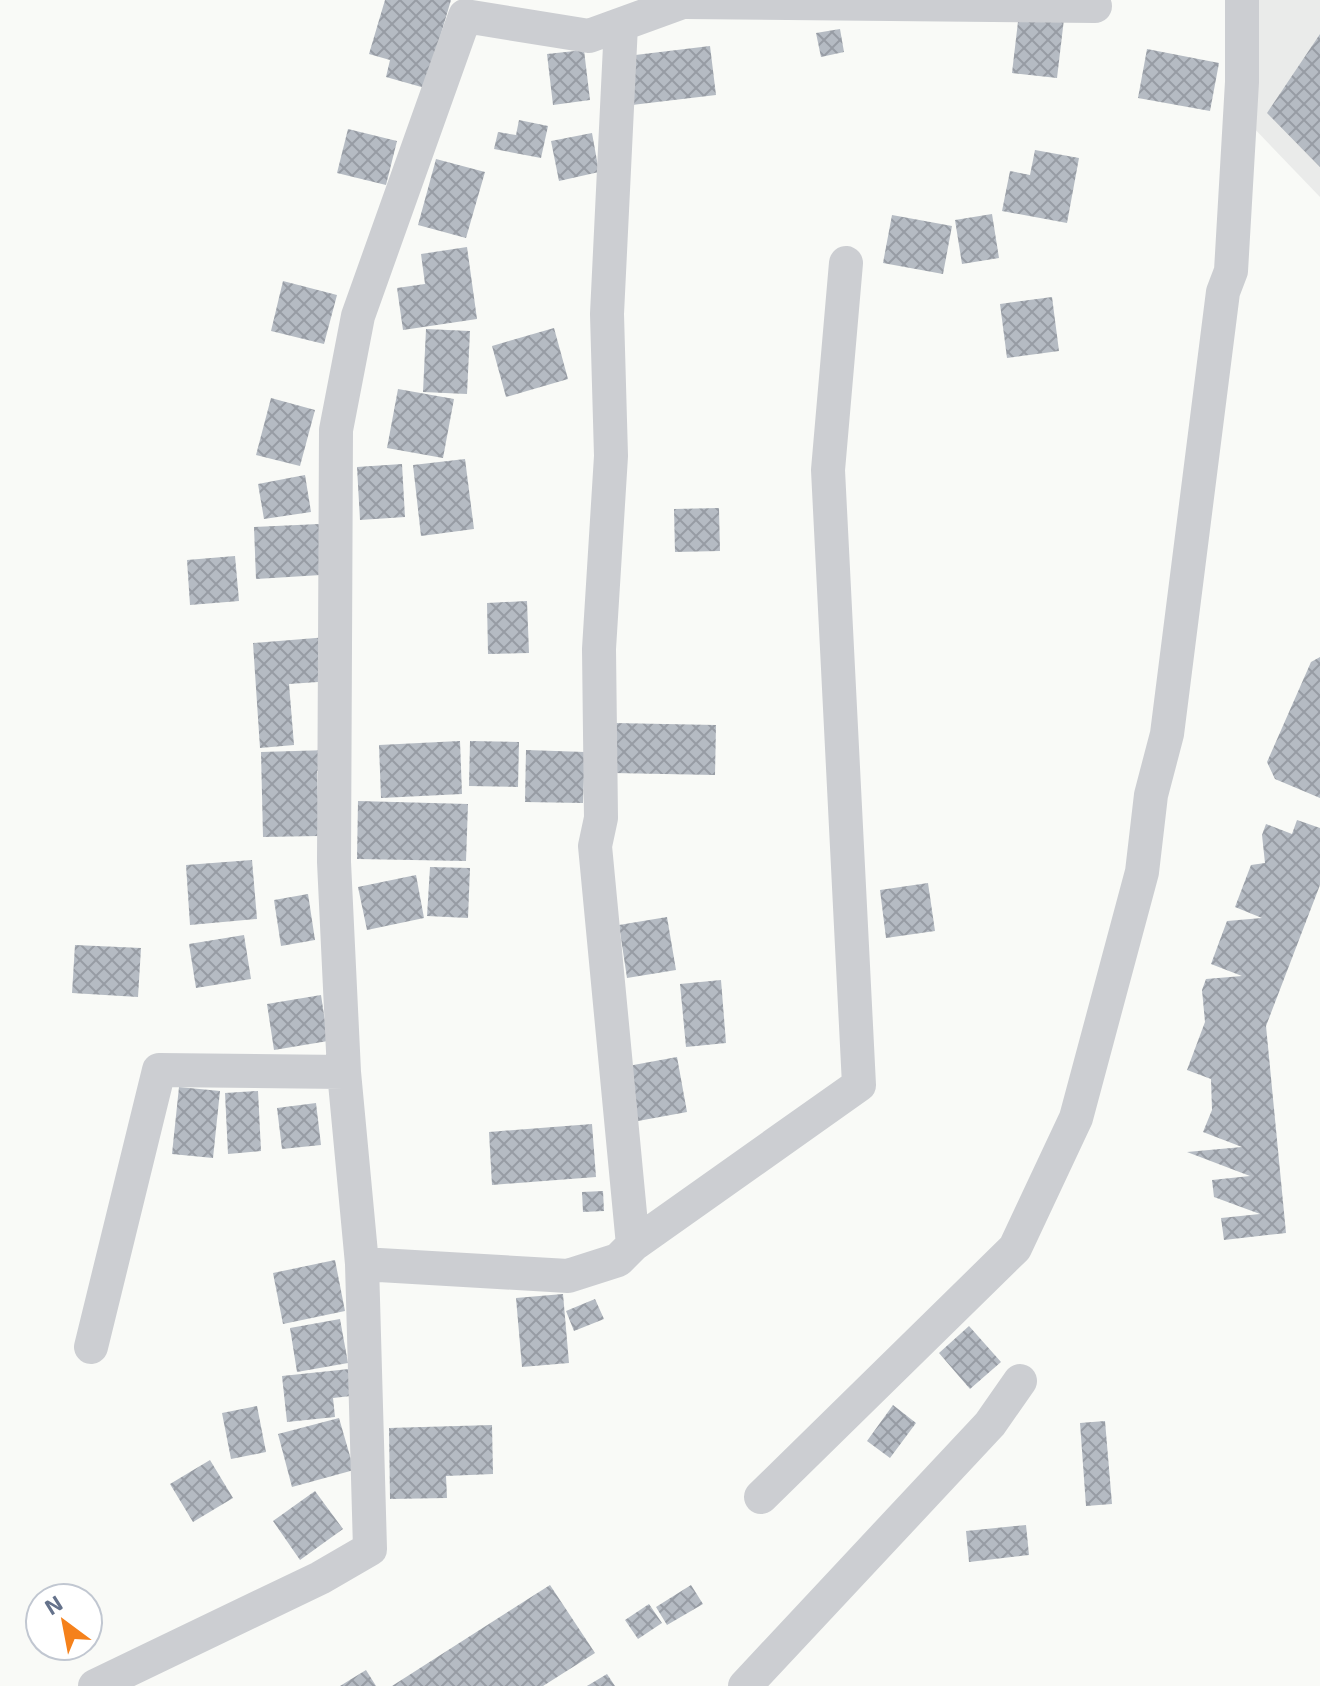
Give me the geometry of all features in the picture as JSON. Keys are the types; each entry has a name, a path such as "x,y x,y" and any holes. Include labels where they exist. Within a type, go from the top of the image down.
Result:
{"street":[{"path":"761,1497 1015,1248 1076,1118 1142,872 1151,795 1167,734 1223,292 1231,271 1242,82 1242,0"},
{"path":"95,1686 307,1585 370,1549 362,1264 344,1072 334,862 336,430 358,316 465,16 589,36 687,1 1095,6"},
{"path":"621,25 607,314 611,456 599,649 601,818 595,846 633,1245"},
{"path":"362,1264 568,1276 618,1260 633,1245 859,1085 828,470 846,263"},
{"path":"91,1347 159,1070 344,1072"},
{"path":"745,1686 990,1424 1020,1381"}],"shaded area":[{"path":"1235,0 1320,0 1320,197 1225,98"}],"building":[{"path":"385,0 451,0 425,88 386,77 390,60 369,54"},
{"path":"1019,13 1064,19 1057,78 1012,73"},
{"path":"840,29 844,52 821,57 816,33"},
{"path":"1320,34 1320,167 1267,113"},
{"path":"710,46 716,95 632,105 627,56"},
{"path":"1147,49 1219,63 1210,111 1138,98"},
{"path":"584,50 590,100 553,105 547,54"},
{"path":"519,120 548,126 541,158 494,149 498,132 516,135"},
{"path":"348,129 397,141 386,185 337,173"},
{"path":"592,133 599,172 559,181 551,141"},
{"path":"1035,150 1079,158 1067,223 1002,211 1010,171 1030,175"},
{"path":"436,159 485,172 466,238 418,225"},
{"path":"992,214 999,258 962,264 955,220"},
{"path":"892,215 952,226 943,274 883,263"},
{"path":"467,247 477,319 403,330 397,288 425,284 421,254"},
{"path":"283,281 337,295 324,344 271,331"},
{"path":"1052,297 1059,351 1007,358 1000,304"},
{"path":"554,328 568,379 506,397 492,346"},
{"path":"426,329 470,331 467,394 423,392"},
{"path":"398,389 454,399 443,458 387,448"},
{"path":"271,398 315,410 300,466 256,455"},
{"path":"465,459 474,529 421,536 413,465"},
{"path":"402,464 405,517 360,520 357,467"},
{"path":"305,475 311,512 264,519 258,484"},
{"path":"719,508 720,551 675,552 674,509"},
{"path":"319,524 321,575 256,579 254,527"},
{"path":"235,556 239,601 190,605 187,560"},
{"path":"527,601 529,653 488,654 487,603"},
{"path":"328,637 332,681 289,684 294,745 260,748 253,643"},
{"path":"1320,657 1320,798 1275,779 1267,762 1311,662"},
{"path":"614,723 716,725 715,775 613,773"},
{"path":"460,741 462,794 381,798 379,745"},
{"path":"470,741 519,742 518,787 469,786"},
{"path":"329,750 330,771 317,771 319,836 263,837 261,752"},
{"path":"526,750 585,752 583,803 525,802"},
{"path":"358,801 468,804 466,861 357,859"},
{"path":"1297,820 1320,828 1320,885 1266,1026 1286,1233 1224,1240 1221,1218 1260,1214 1214,1197 1212,1180 1250,1176 1187,1152 1242,1147 1203,1132 1212,1110 1211,1079 1187,1070 1205,1022 1202,990 1206,979 1242,976 1211,964 1227,921 1262,918 1235,907 1251,865 1265,863 1262,835 1266,824 1292,834"},
{"path":"252,860 257,919 190,925 186,865"},
{"path":"430,867 470,868 468,918 427,916"},
{"path":"416,875 424,918 367,930 358,887"},
{"path":"928,883 935,931 886,938 880,890"},
{"path":"308,894 315,940 281,946 274,900"},
{"path":"667,917 676,970 627,978 619,925"},
{"path":"244,935 251,979 196,988 189,944"},
{"path":"75,945 141,948 138,997 72,993"},
{"path":"721,980 726,1043 686,1047 680,984"},
{"path":"321,995 328,1041 274,1050 267,1004"},
{"path":"677,1057 687,1112 638,1121 628,1066"},
{"path":"179,1087 220,1091 213,1158 172,1154"},
{"path":"258,1091 261,1151 228,1154 225,1093"},
{"path":"316,1103 321,1145 282,1149 277,1108"},
{"path":"592,1124 596,1177 492,1185 489,1132"},
{"path":"603,1191 604,1211 583,1212 582,1192"},
{"path":"335,1260 345,1311 283,1324 273,1273"},
{"path":"563,1294 569,1363 522,1367 516,1298"},
{"path":"595,1299 604,1319 574,1331 566,1311"},
{"path":"340,1319 348,1363 297,1372 290,1328"},
{"path":"969,1326 1001,1362 970,1389 939,1353"},
{"path":"349,1369 351,1396 333,1398 335,1417 287,1422 282,1376"},
{"path":"893,1405 916,1423 890,1458 867,1441"},
{"path":"257,1406 266,1452 231,1459 222,1413"},
{"path":"339,1418 354,1470 292,1487 278,1434"},
{"path":"1105,1421 1112,1504 1086,1506 1080,1423"},
{"path":"492,1425 493,1474 446,1476 447,1498 390,1499 389,1428"},
{"path":"210,1460 233,1498 193,1522 170,1484"},
{"path":"315,1491 343,1529 300,1560 273,1521"},
{"path":"1026,1525 1029,1555 969,1562 966,1531"},
{"path":"550,1585 595,1653 543,1686 392,1686"},
{"path":"691,1585 703,1604 667,1625 656,1607"},
{"path":"649,1604 662,1623 638,1639 625,1620"},
{"path":"366,1670 376,1686 340,1686"},
{"path":"607,1674 615,1686 587,1686"}]}
